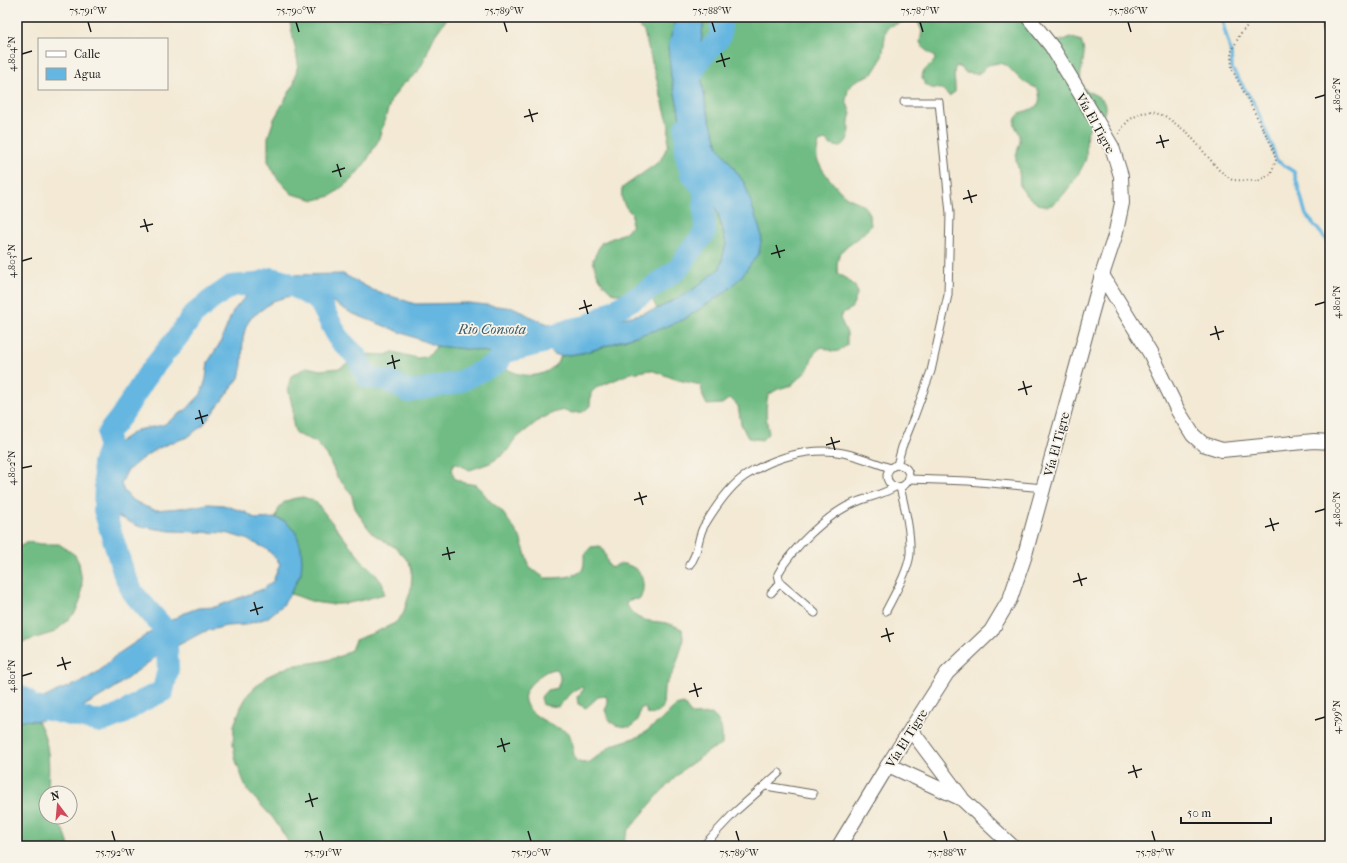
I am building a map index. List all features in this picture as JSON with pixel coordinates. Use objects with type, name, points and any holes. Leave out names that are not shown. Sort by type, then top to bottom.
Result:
[{"type":"street","name":"Vía El Tigre","points":[[839,846],[888,765],[947,673],[991,631],[1010,598],[1024,558],[1102,275],[1115,236],[1122,203],[1121,176],[1112,147],[1052,47],[1028,17]]},
{"type":"street","points":[[1102,275],[1150,353],[1178,411],[1193,435],[1203,444],[1222,450],[1314,441],[1330,442]]},
{"type":"street","points":[[911,730],[962,799],[1012,846]]},
{"type":"street","points":[[888,765],[962,799]]},
{"type":"lane","points":[[1327,17],[1328,29],[1330,30]]},
{"type":"lane","points":[[897,487],[890,485],[887,480],[887,474],[893,466],[902,447],[914,417],[930,370],[948,295],[950,213],[939,102],[904,102]]},
{"type":"lane","points":[[689,565],[694,560],[703,527],[725,495],[744,477],[774,461],[822,451],[843,453],[893,466],[903,466],[907,470],[909,479]]},
{"type":"lane","points":[[909,479],[968,481],[1044,488]]},
{"type":"lane","points":[[815,613],[780,583],[778,574],[782,566],[802,543],[831,516],[854,503],[905,484],[909,479]]},
{"type":"lane","points":[[886,611],[905,571],[910,555],[909,536],[897,487]]},
{"type":"lane","points":[[771,593],[780,583]]},
{"type":"lane","points":[[703,846],[735,812],[779,773]]},
{"type":"lane","points":[[766,786],[813,794]]},
{"type":"path","points":[[1112,147],[1122,128],[1130,120],[1142,113],[1152,112],[1165,116],[1188,133],[1219,170],[1232,180],[1258,181],[1271,174],[1276,160],[1272,146],[1232,69],[1231,53],[1240,34],[1255,17]]},
{"type":"green space","points":[[289,17],[448,17],[435,35],[417,73],[402,85],[391,100],[378,141],[366,162],[352,179],[331,196],[315,200],[292,194],[277,178],[268,161],[268,137],[274,119],[294,84],[298,63]]},
{"type":"green space","points":[[631,17],[676,17],[671,76],[678,107],[685,152],[691,173],[716,208],[726,244],[720,268],[691,291],[657,309],[653,301],[644,293],[614,294],[600,279],[593,260],[601,243],[624,233],[631,227],[632,214],[623,202],[622,188],[660,161],[668,145],[669,126],[644,32]]},
{"type":"green space","points":[[704,17],[906,17],[903,22],[890,26],[886,30],[882,58],[872,74],[855,81],[848,90],[846,100],[851,114],[849,119],[848,136],[845,143],[840,147],[831,145],[825,140],[819,142],[817,150],[818,162],[829,179],[847,197],[865,206],[870,215],[871,225],[860,237],[842,251],[837,264],[838,274],[853,284],[857,290],[857,296],[851,309],[843,313],[840,318],[847,333],[847,345],[835,352],[822,347],[817,350],[813,356],[809,368],[792,385],[778,389],[768,395],[766,414],[769,433],[762,440],[748,438],[741,424],[738,406],[730,398],[722,404],[707,405],[703,397],[701,385],[678,380],[651,370],[631,373],[596,388],[591,393],[590,406],[583,412],[572,413],[564,410],[553,413],[539,420],[514,440],[508,450],[490,463],[470,470],[454,463],[452,471],[455,479],[465,483],[477,485],[490,501],[501,510],[520,537],[530,568],[545,578],[563,577],[577,574],[583,569],[584,554],[591,547],[600,546],[604,551],[611,568],[619,564],[626,564],[635,568],[641,575],[643,585],[642,594],[640,599],[629,600],[626,603],[630,611],[641,619],[666,623],[682,629],[682,646],[674,671],[664,688],[663,707],[654,714],[647,714],[645,707],[640,709],[638,720],[631,727],[617,725],[611,722],[605,710],[608,704],[606,696],[598,697],[586,708],[578,704],[577,697],[584,689],[581,687],[571,693],[558,707],[543,705],[541,697],[547,690],[557,688],[560,678],[557,669],[546,672],[533,682],[526,691],[525,700],[528,707],[534,714],[543,720],[569,733],[576,761],[584,763],[590,762],[612,745],[640,736],[660,721],[675,706],[684,704],[692,715],[712,714],[716,718],[721,728],[722,745],[712,749],[685,768],[660,793],[628,831],[622,846],[492,846],[488,842],[435,840],[422,846],[290,846],[273,818],[247,790],[236,761],[233,745],[234,725],[241,707],[248,694],[266,677],[290,666],[324,661],[341,656],[351,650],[355,640],[395,623],[403,614],[411,589],[412,570],[409,562],[396,548],[373,534],[366,525],[355,508],[351,493],[337,477],[327,455],[316,442],[296,434],[293,424],[293,410],[288,388],[291,376],[307,367],[320,370],[340,368],[362,354],[386,355],[393,352],[417,358],[425,357],[434,350],[436,346],[472,349],[490,353],[503,366],[515,373],[522,375],[535,375],[548,370],[555,365],[561,356],[582,353],[600,348],[683,320],[727,291],[745,184],[718,146],[706,107],[699,61]]},
{"type":"green space","points":[[916,17],[1021,17],[1041,43],[1060,41],[1070,37],[1081,41],[1084,53],[1081,83],[1083,87],[1103,100],[1105,110],[1102,116],[1088,131],[1086,141],[1086,158],[1081,169],[1062,197],[1057,201],[1051,205],[1044,206],[1030,199],[1021,188],[1019,171],[1016,162],[1020,137],[1015,121],[1022,113],[1036,107],[1040,98],[1038,89],[1022,81],[1006,65],[999,63],[988,65],[977,74],[966,73],[961,68],[956,66],[954,72],[955,92],[949,96],[942,89],[931,88],[925,84],[922,78],[923,72],[935,60],[934,56],[923,48],[920,42],[922,31]]},
{"type":"green space","points":[[303,497],[315,501],[364,563],[374,572],[383,584],[384,594],[352,602],[328,604],[290,594],[301,573],[286,522],[276,518],[277,512],[282,504],[289,500]]},
{"type":"green space","points":[[28,542],[59,544],[75,555],[79,563],[82,582],[81,598],[75,613],[55,632],[17,644],[17,548]]},
{"type":"green space","points":[[17,720],[38,721],[45,738],[49,765],[48,785],[38,785],[38,825],[60,825],[65,833],[69,846],[17,846]]},
{"type":"water","name":"Rio Consota","points":[[676,17],[704,17],[699,61],[706,107],[718,146],[745,184],[762,236],[759,253],[741,277],[727,291],[683,320],[600,348],[582,353],[561,356],[554,354],[530,335],[523,334],[516,337],[509,348],[502,353],[497,354],[476,350],[436,346],[351,313],[326,298],[306,295],[286,297],[273,301],[251,318],[246,326],[243,338],[242,365],[239,378],[204,424],[188,437],[153,451],[140,460],[127,471],[121,484],[124,491],[131,499],[155,510],[208,504],[223,505],[245,512],[256,519],[276,518],[286,522],[296,533],[301,547],[302,561],[301,573],[290,594],[283,605],[267,618],[244,625],[226,626],[203,632],[156,657],[113,689],[81,708],[38,721],[17,720],[17,694],[26,699],[40,700],[57,691],[79,683],[98,672],[115,656],[146,635],[182,614],[198,608],[215,607],[263,589],[273,581],[280,564],[265,548],[246,539],[226,533],[170,531],[138,526],[104,510],[99,488],[103,464],[108,449],[137,430],[163,425],[187,409],[201,394],[206,379],[208,362],[220,343],[233,311],[256,284],[286,275],[343,274],[373,290],[415,304],[468,303],[515,308],[533,318],[551,325],[571,329],[657,309],[691,291],[720,268],[726,244],[722,226],[716,208],[691,173],[685,152],[678,107],[671,76],[668,47]]},
{"type":"waterway","points":[[687,87],[699,61],[720,37],[722,17]]},
{"type":"waterway","points":[[1221,17],[1231,53],[1232,69],[1255,105],[1272,146],[1276,160],[1294,172],[1306,215],[1330,244]]},
{"type":"waterway","points":[[17,694],[26,699],[27,705],[101,722],[122,714],[142,701],[163,691],[168,669],[167,647],[162,626],[133,593],[124,574],[104,510],[105,486],[103,464],[108,449],[108,433],[122,415],[148,374],[193,315],[231,286],[256,284],[272,278],[286,282],[319,301],[339,339],[357,357],[367,377],[389,381],[409,392],[457,383],[499,362],[502,353],[542,343],[548,338],[571,329],[587,326],[644,293],[678,269],[705,233],[704,189],[691,173],[685,152],[685,127]]}]
